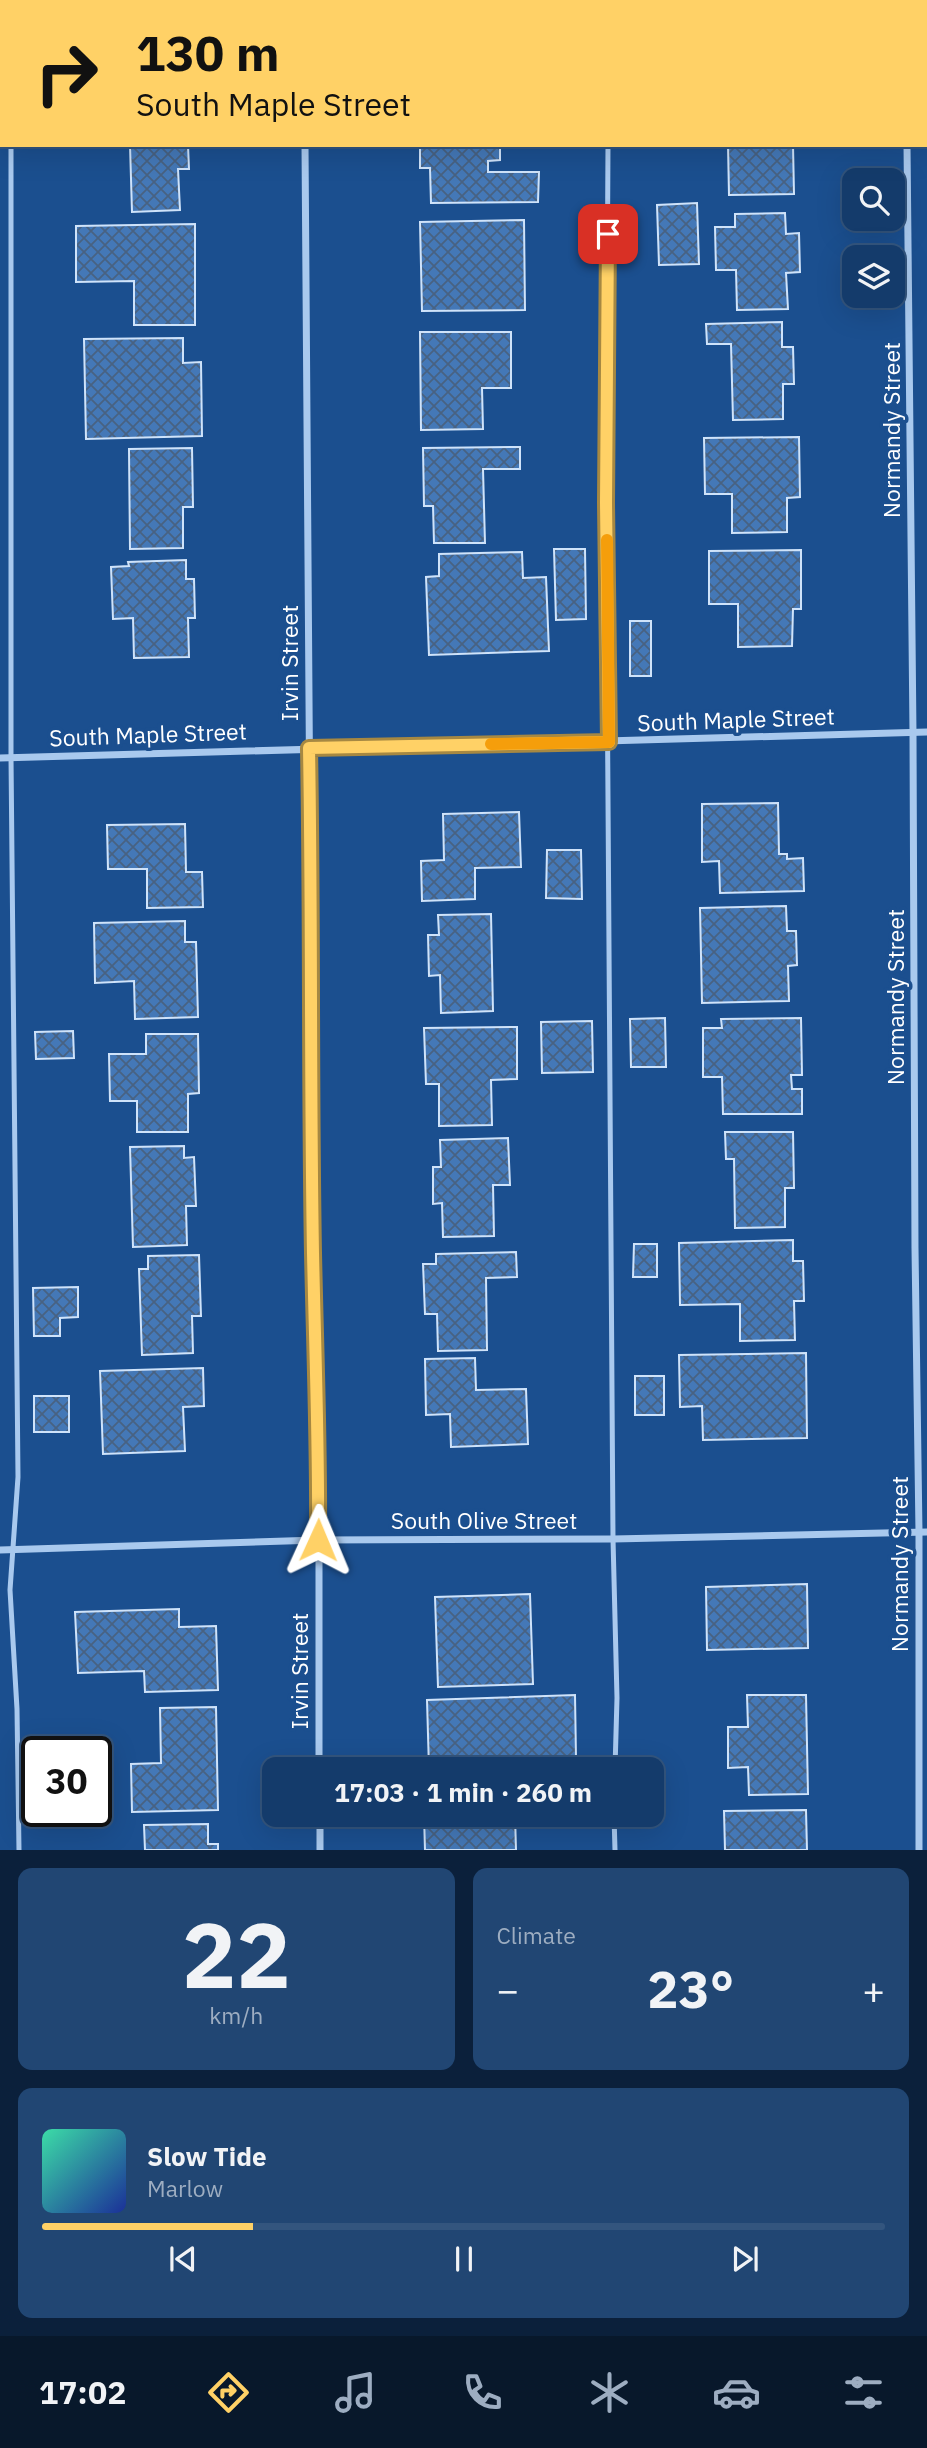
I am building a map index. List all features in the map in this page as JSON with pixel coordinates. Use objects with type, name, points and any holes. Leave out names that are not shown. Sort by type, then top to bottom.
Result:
[{"type":"street","name":"Irvin Street","points":[[305,147],[313,1251],[319,1462],[319,1757]]},
{"type":"street","name":"Normandy Street","points":[[907,147],[915,1234],[923,1532],[919,1850]]},
{"type":"street","name":"South Maple Street","points":[[0,758],[927,732]]},
{"type":"street","name":"South Olive Street","points":[[0,1550],[318,1540],[613,1539],[923,1532]]},
{"type":"street","points":[[320,1827],[320,1850]]},
{"type":"lane","points":[[10,147],[11,757],[18,1463],[10,1590],[17,1709],[19,1850]]},
{"type":"lane","points":[[608,147],[606,503],[613,1539],[617,1698],[615,1757]]},
{"type":"lane","points":[[614,1827],[614,1850]]},
{"type":"building","points":[[130,147],[188,147],[189,169],[178,169],[180,210],[132,212]]},
{"type":"building","points":[[420,147],[500,147],[500,160],[488,161],[488,172],[539,172],[538,202],[431,203],[430,168],[420,168]]},
{"type":"building","points":[[728,147],[793,147],[794,194],[729,195]]},
{"type":"building","points":[[697,203],[699,264],[659,265],[657,205]]},
{"type":"building","points":[[785,213],[786,234],[799,233],[800,272],[786,273],[788,309],[737,310],[736,270],[716,270],[715,227],[735,227],[735,214]]},
{"type":"building","points":[[524,220],[525,310],[422,311],[420,222]]},
{"type":"building","points":[[195,224],[195,325],[134,325],[134,281],[76,282],[76,226]]},
{"type":"building","points":[[782,322],[782,347],[793,347],[794,384],[783,384],[783,419],[733,420],[731,344],[707,344],[706,324]]},
{"type":"building","points":[[420,332],[511,332],[511,388],[482,388],[483,429],[421,430]]},
{"type":"building","points":[[183,338],[183,363],[201,362],[202,436],[86,439],[84,339]]},
{"type":"building","points":[[799,437],[800,497],[787,498],[787,532],[732,533],[732,494],[705,494],[704,438]]},
{"type":"building","points":[[520,447],[520,469],[483,469],[485,543],[434,543],[433,506],[424,506],[423,448]]},
{"type":"building","points":[[192,448],[193,507],[183,507],[183,548],[130,549],[129,449]]},
{"type":"building","points":[[554,549],[585,549],[586,619],[556,620]]},
{"type":"building","points":[[801,550],[801,609],[793,609],[792,646],[738,647],[738,604],[709,604],[709,551]]},
{"type":"building","points":[[522,552],[523,578],[546,577],[549,651],[429,655],[426,577],[439,576],[439,554]]},
{"type":"building","points":[[186,560],[186,579],[194,579],[195,618],[188,618],[189,657],[134,658],[133,618],[113,619],[111,567],[129,566],[128,562]]},
{"type":"building","points":[[630,621],[651,621],[651,676],[630,676]]},
{"type":"building","points":[[778,803],[779,854],[787,854],[787,859],[803,858],[804,891],[720,893],[719,861],[702,862],[702,804]]},
{"type":"building","points":[[519,812],[521,867],[475,868],[475,899],[422,901],[421,861],[444,860],[443,814]]},
{"type":"building","points":[[185,824],[186,872],[202,872],[203,907],[147,908],[147,869],[108,869],[107,825]]},
{"type":"building","points":[[547,850],[581,850],[582,899],[546,898]]},
{"type":"building","points":[[786,906],[787,931],[796,931],[797,965],[788,966],[789,1001],[702,1003],[700,908]]},
{"type":"building","points":[[491,914],[493,1011],[441,1013],[440,975],[429,976],[428,935],[439,935],[438,915]]},
{"type":"building","points":[[185,921],[185,942],[196,942],[198,1017],[135,1019],[134,981],[95,983],[94,923]]},
{"type":"building","points":[[665,1018],[666,1067],[631,1067],[630,1019]]},
{"type":"building","points":[[801,1018],[802,1075],[791,1075],[792,1089],[802,1089],[802,1114],[723,1114],[722,1077],[703,1077],[703,1028],[722,1028],[721,1019]]},
{"type":"building","points":[[592,1021],[593,1072],[542,1073],[541,1022]]},
{"type":"building","points":[[517,1027],[517,1079],[491,1080],[492,1125],[439,1126],[439,1084],[426,1084],[424,1028]]},
{"type":"building","points":[[73,1031],[74,1058],[36,1059],[35,1032]]},
{"type":"building","points":[[146,1034],[198,1034],[199,1093],[188,1094],[188,1132],[137,1132],[137,1101],[110,1101],[109,1054],[146,1054]]},
{"type":"building","points":[[725,1132],[793,1132],[794,1188],[785,1188],[785,1227],[735,1228],[734,1159],[726,1159]]},
{"type":"building","points":[[508,1138],[510,1185],[493,1185],[494,1236],[443,1237],[442,1203],[433,1204],[433,1167],[441,1167],[440,1140]]},
{"type":"building","points":[[184,1146],[184,1158],[194,1157],[196,1206],[186,1206],[187,1245],[133,1247],[130,1147]]},
{"type":"building","points":[[793,1240],[793,1261],[803,1261],[804,1301],[794,1301],[795,1340],[740,1341],[740,1304],[680,1305],[679,1243]]},
{"type":"building","points":[[634,1244],[657,1244],[657,1277],[633,1277]]},
{"type":"building","points":[[516,1252],[517,1277],[486,1278],[487,1350],[438,1351],[437,1314],[425,1314],[423,1264],[436,1264],[436,1254]]},
{"type":"building","points":[[199,1255],[201,1316],[192,1316],[193,1353],[142,1355],[139,1269],[148,1269],[148,1256]]},
{"type":"building","points":[[78,1287],[78,1317],[60,1318],[60,1336],[34,1336],[33,1288]]},
{"type":"building","points":[[806,1353],[807,1438],[703,1440],[702,1406],[680,1407],[679,1355]]},
{"type":"building","points":[[475,1358],[476,1390],[526,1389],[528,1444],[451,1447],[450,1414],[426,1415],[425,1359]]},
{"type":"building","points":[[203,1368],[204,1406],[183,1407],[185,1451],[103,1454],[100,1371]]},
{"type":"building","points":[[635,1376],[664,1376],[664,1415],[635,1415]]},
{"type":"building","points":[[34,1396],[69,1396],[69,1432],[34,1432]]},
{"type":"building","points":[[807,1584],[808,1648],[707,1650],[706,1587]]},
{"type":"building","points":[[530,1594],[533,1684],[438,1687],[435,1597]]},
{"type":"building","points":[[179,1609],[179,1627],[216,1626],[218,1690],[145,1692],[144,1671],[78,1673],[75,1612]]},
{"type":"building","points":[[575,1695],[576,1757],[429,1757],[427,1700]]},
{"type":"building","points":[[747,1695],[806,1695],[808,1794],[749,1795],[748,1767],[728,1768],[728,1727],[748,1727]]},
{"type":"building","points":[[216,1707],[218,1810],[132,1812],[131,1764],[161,1763],[160,1708]]},
{"type":"building","points":[[806,1810],[807,1850],[725,1850],[724,1811]]},
{"type":"building","points":[[208,1824],[208,1844],[218,1844],[218,1850],[145,1850],[144,1825]]},
{"type":"building","points":[[424,1827],[515,1827],[516,1850],[425,1850]]},
{"type":"slow traffic","points":[[491,744],[609,742],[607,540]]},
{"type":"route","points":[[318,1540],[309,748],[609,742],[606,503],[608,234]]}]
